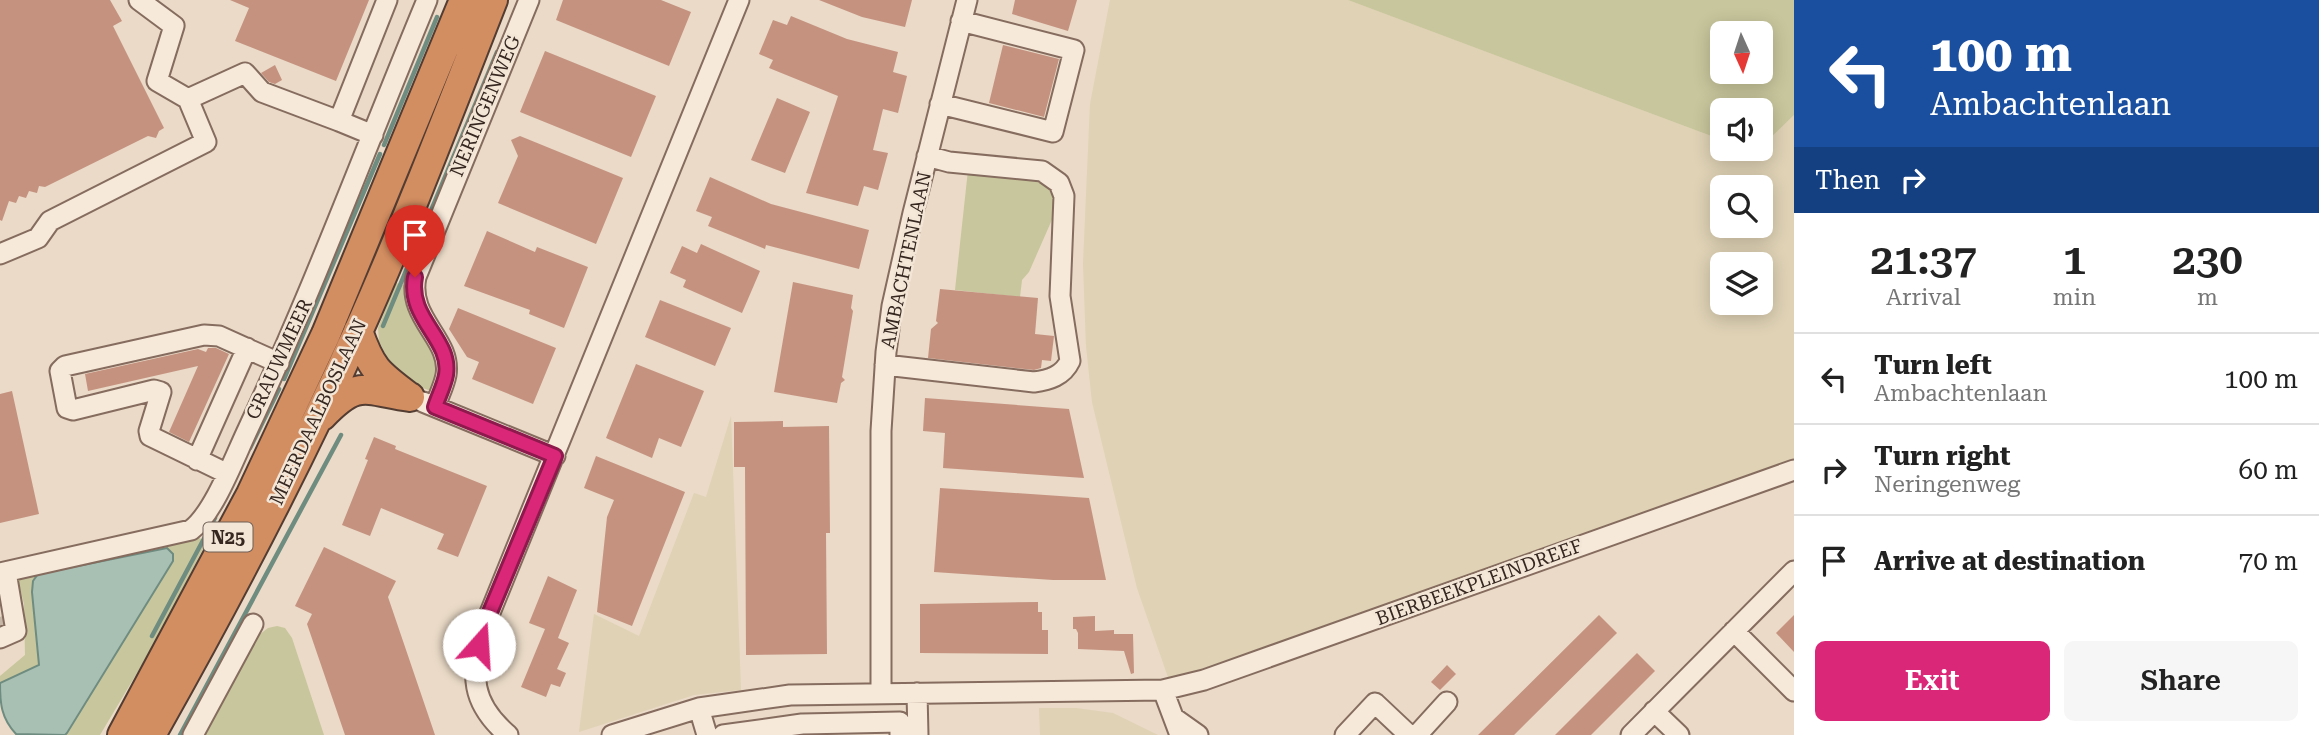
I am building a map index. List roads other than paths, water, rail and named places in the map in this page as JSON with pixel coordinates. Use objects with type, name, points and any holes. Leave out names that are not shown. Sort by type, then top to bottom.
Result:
[{"type":"highway","name":"MEERDAALBOSLAAN","points":[[122,735],[251,494],[326,334],[464,0]]},
{"type":"highway","name":"MEERDAALBOSLAAN","points":[[151,735],[259,537],[316,423],[348,384],[358,331],[493,0]]},
{"type":"highway","points":[[358,331],[368,359],[380,375],[422,402]]},
{"type":"highway","points":[[326,334],[329,359],[348,384],[422,402]]},
{"type":"street","points":[[0,254],[38,238],[50,221],[206,142],[188,100],[157,81],[174,26],[139,0]]},
{"type":"street","points":[[339,121],[387,0]]},
{"type":"street","name":"GRAUWMEER","points":[[3,572],[191,530],[204,516],[309,295],[427,0]]},
{"type":"street","name":"NERINGENWEG","points":[[422,402],[446,374],[444,355],[418,312],[413,288],[415,277],[529,0]]},
{"type":"street","points":[[496,731],[477,690],[474,672],[483,629],[739,0]]},
{"type":"street","name":"AMBACHTENLAAN","points":[[881,692],[881,431],[892,306],[967,0]]},
{"type":"street","points":[[940,104],[1053,132],[1059,109],[1073,50],[961,21]]},
{"type":"street","points":[[188,100],[245,73],[262,92],[373,135]]},
{"type":"street","points":[[885,365],[1034,382],[1047,381],[1060,374],[1070,361],[1060,296],[1064,196],[1059,183],[1042,171],[949,162],[927,156]]},
{"type":"street","points":[[226,473],[150,436],[161,392],[154,390],[72,411],[67,408],[60,371],[65,366],[204,335],[219,336],[279,363]]},
{"type":"street","points":[[197,460],[247,348]]},
{"type":"street","points":[[422,402],[555,456]]},
{"type":"street","name":"BIERBEEKPLEINDREEF","points":[[1163,690],[1204,680],[1794,470]]},
{"type":"street","points":[[1631,735],[1794,571]]},
{"type":"street","points":[[0,638],[16,631],[3,572]]},
{"type":"street","points":[[193,735],[253,624]]},
{"type":"street","points":[[1734,631],[1794,691]]},
{"type":"street","points":[[612,735],[699,708],[783,696],[881,692],[1163,690],[1177,727],[1198,735]]},
{"type":"street","points":[[917,693],[918,735]]},
{"type":"street","points":[[843,694],[844,729]]},
{"type":"street","points":[[1417,735],[1447,702]]},
{"type":"street","points":[[1345,735],[1375,703],[1409,735]]},
{"type":"street","points":[[699,708],[707,735]]},
{"type":"street","points":[[1654,711],[1679,735]]},
{"type":"street","points":[[723,735],[768,727],[844,729],[900,722],[900,735]]},
{"type":"waterway","points":[[384,145],[437,17]]},
{"type":"waterway","points":[[383,326],[497,52]]},
{"type":"waterway","points":[[284,379],[380,154]]},
{"type":"waterway","points":[[250,448],[279,389]]},
{"type":"waterway","points":[[180,735],[341,435]]},
{"type":"waterway","points":[[152,636],[215,518]]},
{"type":"tunnel","points":[[0,617],[8,635]]}]
